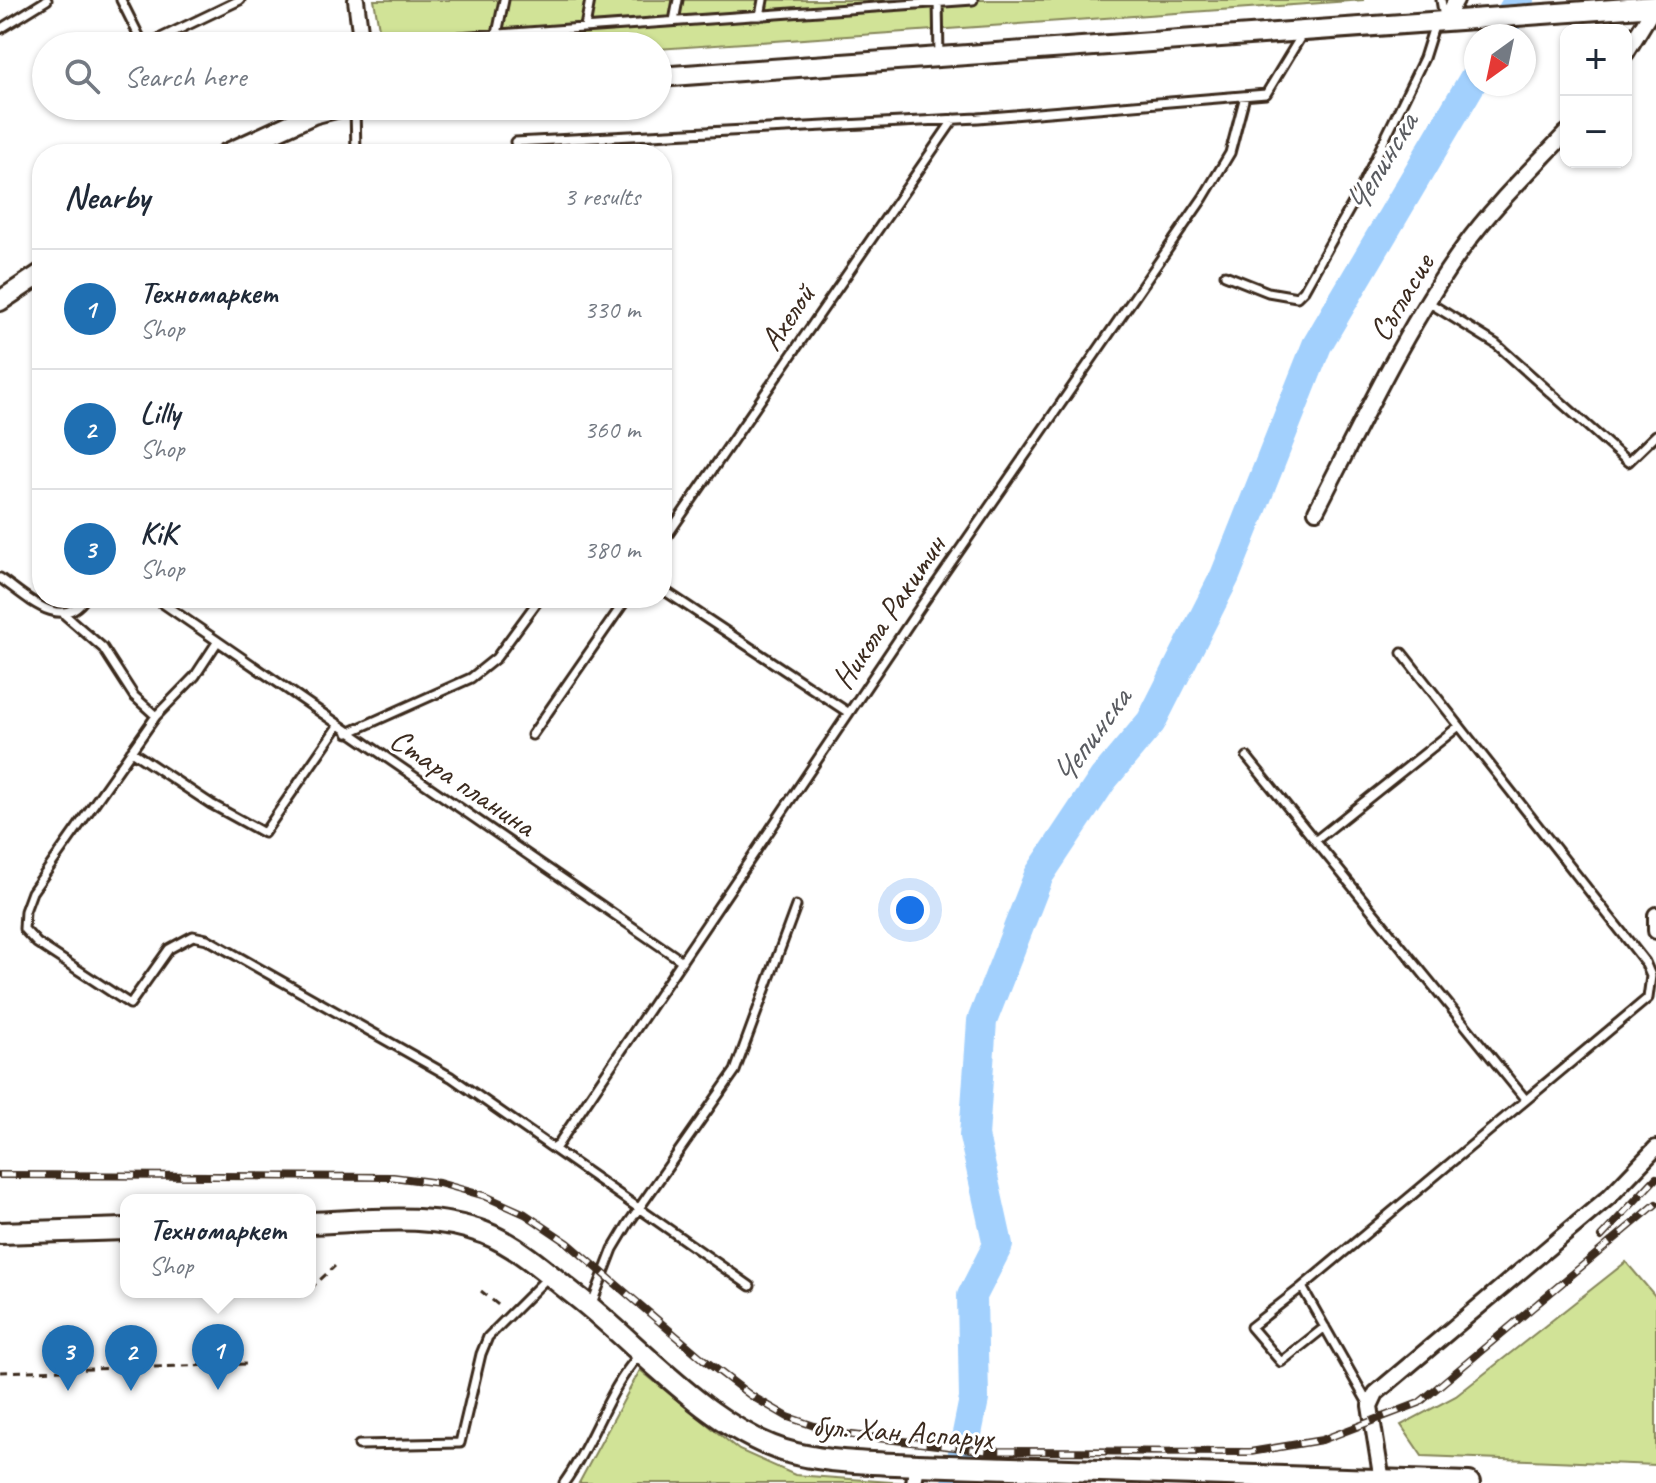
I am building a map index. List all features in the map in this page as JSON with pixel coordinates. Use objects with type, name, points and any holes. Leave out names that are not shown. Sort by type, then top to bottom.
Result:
[{"type":"main road","name":"бул. Хан Аспарух","points":[[316,1223],[412,1220],[456,1225],[487,1234],[549,1275],[717,1414],[781,1448],[834,1461],[916,1474],[940,1466],[995,1469],[1031,1476],[1467,1483]]},
{"type":"main road","points":[[0,1233],[120,1229]]},
{"type":"street","points":[[356,0],[360,32]]},
{"type":"street","points":[[1448,20],[1456,0]]},
{"type":"street","points":[[672,76],[1655,7]]},
{"type":"street","points":[[1632,43],[1655,7]]},
{"type":"street","points":[[248,144],[300,120]]},
{"type":"street","name":"Съгласие","points":[[1316,511],[1428,302],[1463,247],[1490,213],[1560,139]]},
{"type":"street","points":[[0,301],[32,280]]},
{"type":"street","points":[[1656,915],[1656,931]]},
{"type":"street","points":[[1382,1481],[1370,1406],[1376,1393],[1610,1196],[1656,1148]]},
{"type":"lane","points":[[0,29],[47,0]]},
{"type":"lane","points":[[121,0],[137,32]]},
{"type":"lane","points":[[173,32],[240,0]]},
{"type":"lane","points":[[497,32],[504,0]]},
{"type":"lane","points":[[585,27],[590,0]]},
{"type":"lane","points":[[674,21],[678,0]]},
{"type":"lane","points":[[760,16],[763,0]]},
{"type":"lane","points":[[848,9],[849,0]]},
{"type":"lane","points":[[522,32],[973,0]]},
{"type":"lane","points":[[1225,275],[1268,292],[1297,297],[1312,279],[1358,194],[1424,58],[1448,20],[1441,0]]},
{"type":"lane","points":[[938,1],[939,57]]},
{"type":"lane","points":[[515,142],[954,119],[1266,94],[1305,31]]},
{"type":"lane","name":"Никола Ракитин","points":[[555,1149],[849,713],[1203,198],[1230,153],[1245,96]]},
{"type":"lane","name":"Ахелой","points":[[672,528],[954,119]]},
{"type":"lane","points":[[355,120],[356,144]]},
{"type":"lane","points":[[1428,302],[1496,344],[1628,462],[1656,435]]},
{"type":"lane","points":[[0,578],[32,599]]},
{"type":"lane","points":[[672,596],[849,713]]},
{"type":"lane","points":[[46,608],[65,615],[103,648],[134,696],[156,716]]},
{"type":"lane","points":[[65,615],[78,608]]},
{"type":"lane","name":"Стара планина","points":[[168,608],[216,644],[682,961]]},
{"type":"lane","points":[[348,733],[471,678],[496,658],[533,608]]},
{"type":"lane","points":[[532,735],[620,608]]},
{"type":"lane","points":[[216,644],[195,676],[156,716],[32,892],[25,911],[24,929],[37,943],[130,1004],[169,949],[193,936],[207,939],[451,1077],[750,1286]]},
{"type":"lane","points":[[1325,1327],[1281,1362],[1251,1327],[1648,998],[1651,976],[1645,962],[1402,653]]},
{"type":"lane","points":[[131,751],[211,804],[264,833],[338,726]]},
{"type":"lane","points":[[1315,841],[1459,726]]},
{"type":"lane","points":[[1247,757],[1526,1100]]},
{"type":"lane","points":[[591,1308],[613,1249],[735,1071],[796,906]]},
{"type":"lane","points":[[359,1445],[460,1443],[481,1354],[488,1337],[549,1275]]},
{"type":"lane","points":[[1302,1287],[1370,1406]]},
{"type":"lane","points":[[564,1483],[595,1435],[616,1384],[642,1352]]},
{"type":"path","points":[[316,1284],[335,1266]]},
{"type":"path","points":[[0,1372],[246,1364]]},
{"type":"green space","points":[[374,0],[1364,0],[672,48],[672,32],[380,32]]},
{"type":"green space","points":[[1626,1262],[1656,1297],[1656,1465],[1422,1456],[1401,1425],[1456,1396]]},
{"type":"green space","points":[[640,1370],[739,1450],[795,1475],[905,1483],[579,1483]]},
{"type":"waterway","name":"Чепинска","points":[[1505,24],[1519,0]]},
{"type":"waterway","name":"Чепинска","points":[[957,1483],[974,1399],[972,1296],[998,1245],[974,1136],[982,1021],[1039,875],[1103,779],[1151,722],[1225,576],[1317,345],[1464,95]]},
{"type":"railway","points":[[0,1175],[393,1177],[439,1183],[485,1196],[525,1214],[568,1243],[703,1359],[750,1395],[788,1417],[835,1433],[988,1451],[1250,1452],[1322,1440],[1419,1403],[1656,1204]]},
{"type":"railway","points":[[1601,1237],[1656,1178]]},
{"type":"place","name":"Техномаркет","points":[[218,1390]]},
{"type":"place","name":"KiK","points":[[68,1391]]},
{"type":"place","name":"Lilly","points":[[131,1391]]}]
